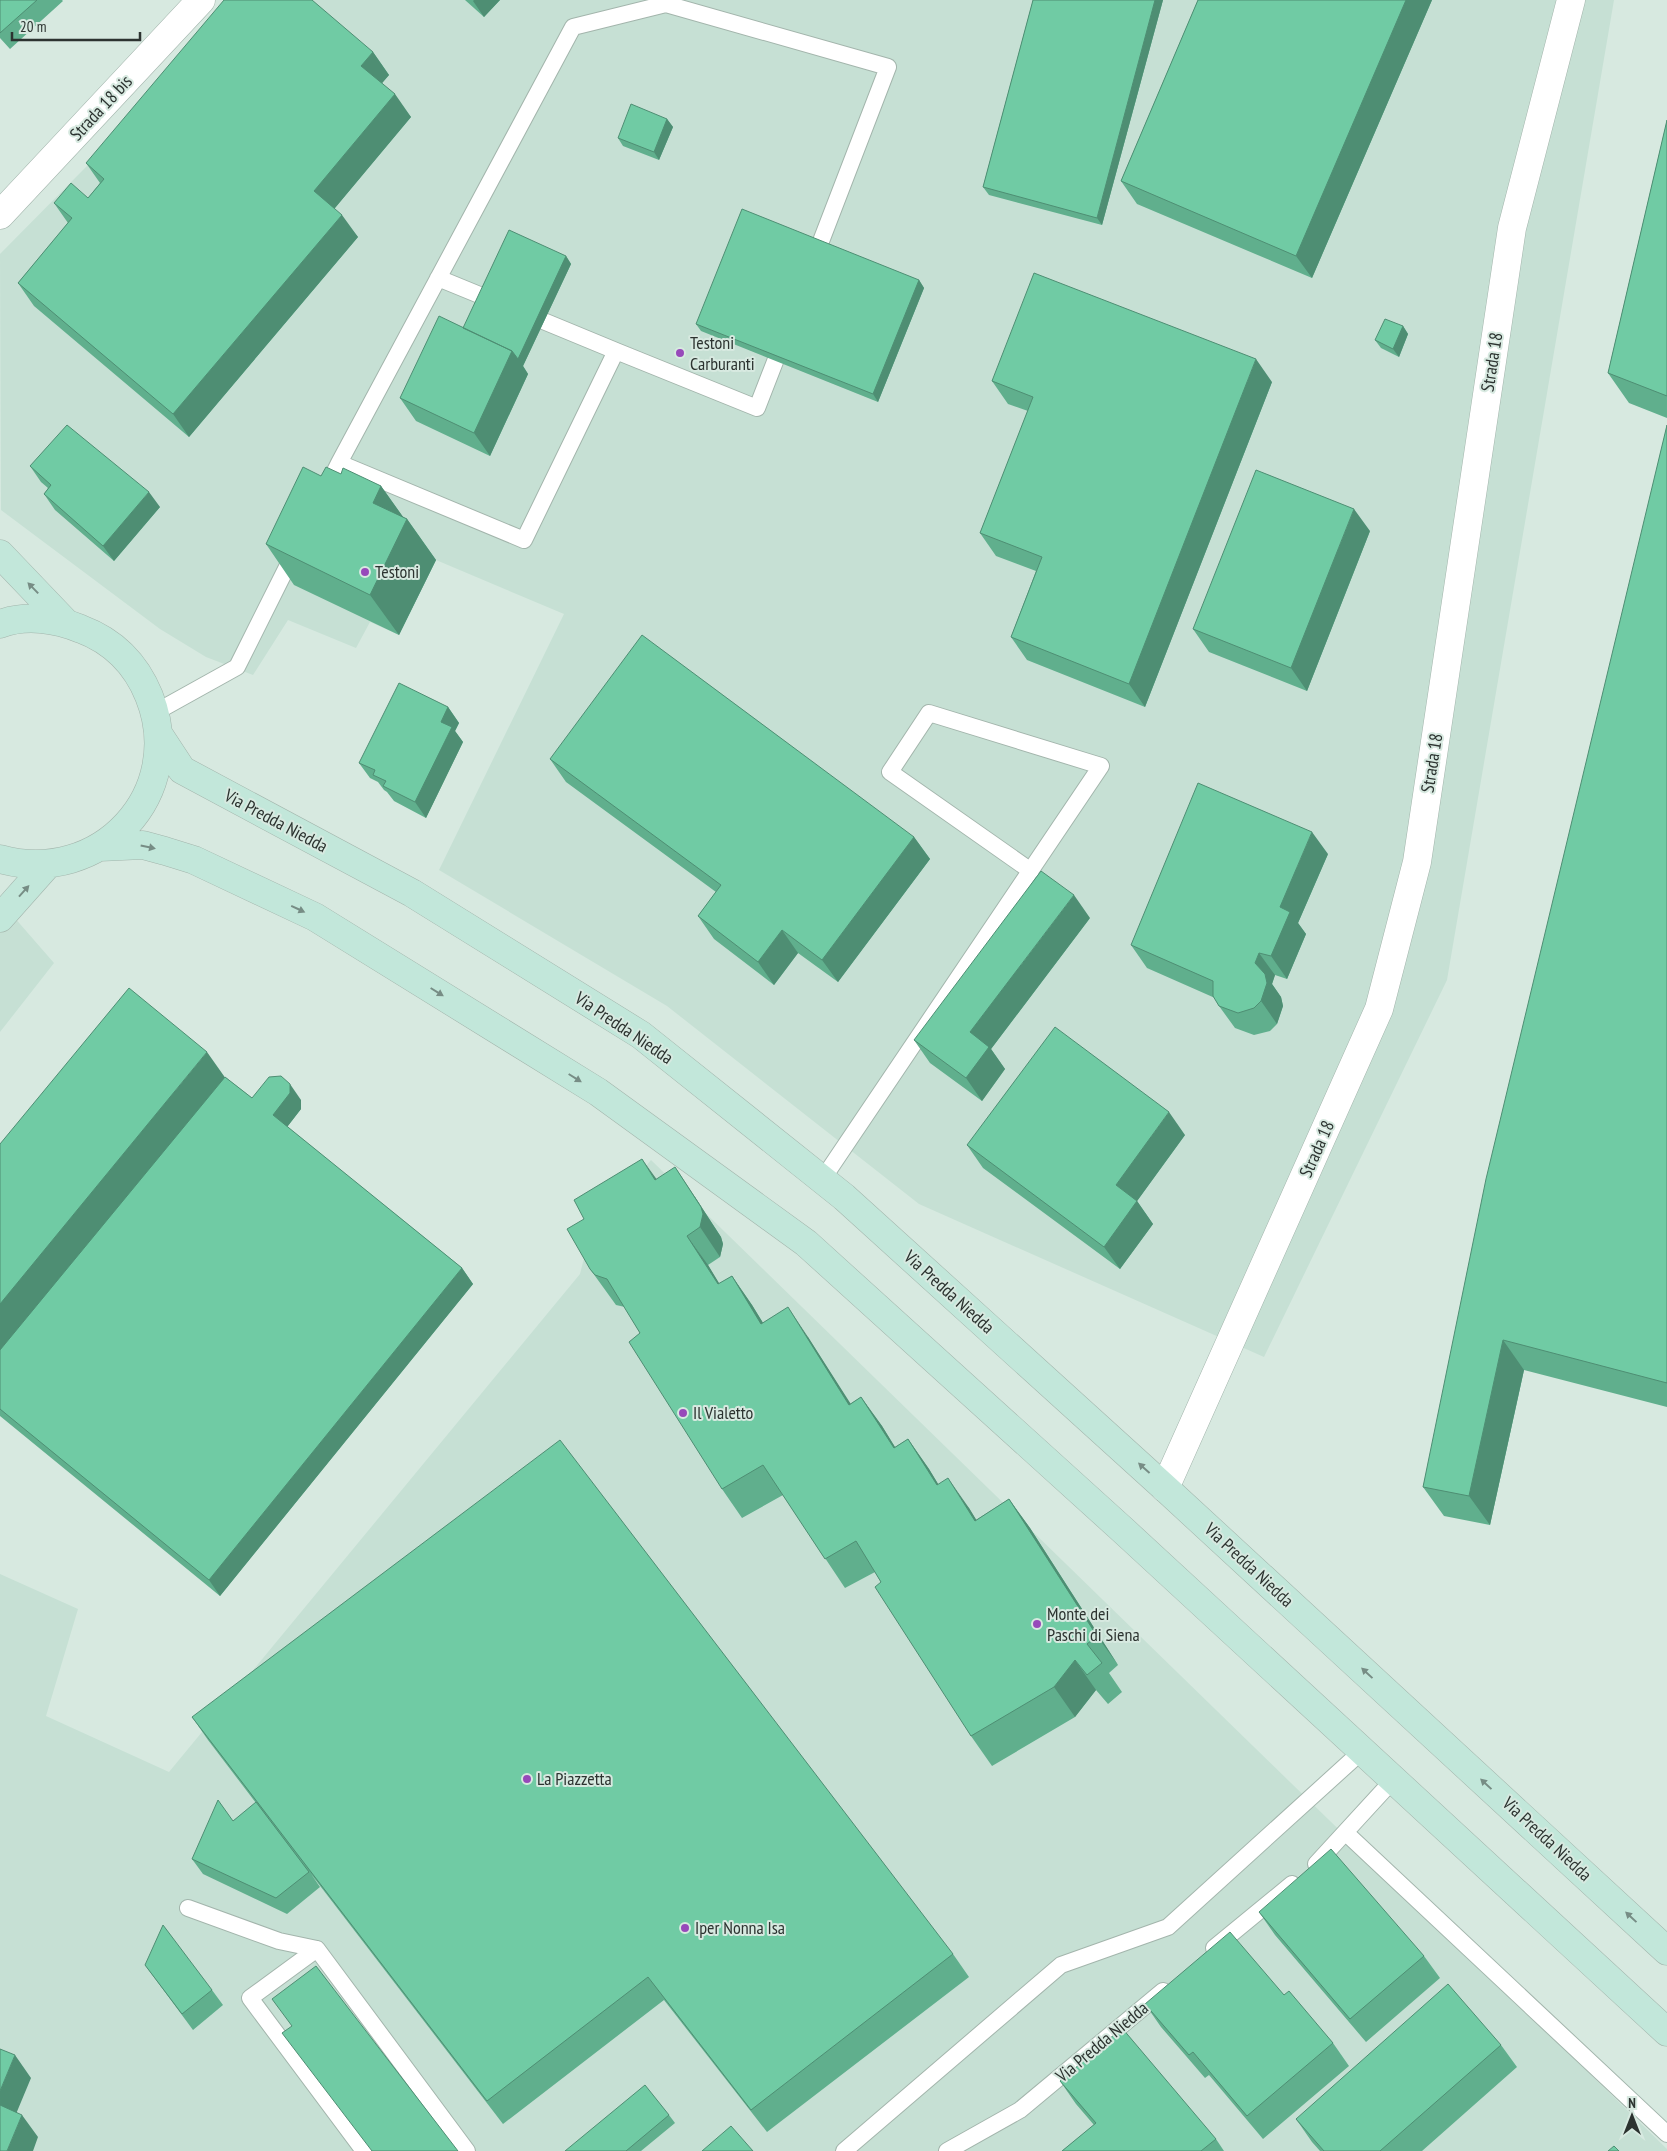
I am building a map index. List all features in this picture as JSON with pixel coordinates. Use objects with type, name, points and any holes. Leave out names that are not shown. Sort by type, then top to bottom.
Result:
[{"type":"main road","points":[[0,554],[65,622]]},
{"type":"main road","points":[[0,624],[35,618],[65,622],[96,635],[123,654],[143,681],[158,724],[158,762],[151,787],[138,811],[121,831],[100,847],[74,859],[48,864],[18,864],[0,859]]},
{"type":"main road","name":"Via Predda Niedda","points":[[158,724],[182,770],[412,893],[641,1035],[859,1210],[1165,1488],[1667,1950]]},
{"type":"main road","points":[[100,847],[143,845],[194,860],[315,917],[598,1092],[806,1242],[1090,1499],[1667,2032]]},
{"type":"main road","points":[[0,918],[48,864]]},
{"type":"street","name":"Strada 18 bis","points":[[0,216],[202,0]]},
{"type":"street","name":"Strada 18","points":[[1165,1488],[1379,1009],[1417,862],[1512,228],[1571,0]]},
{"type":"lane","points":[[317,507],[573,27],[666,4],[888,67],[806,279]]},
{"type":"lane","points":[[438,278],[757,408],[789,325]]},
{"type":"lane","points":[[340,463],[524,540],[616,351]]},
{"type":"lane","points":[[158,724],[237,667],[299,543]]},
{"type":"lane","points":[[822,1180],[1031,871],[1101,766],[929,713],[890,772],[1031,871]]},
{"type":"lane","points":[[844,2151],[1061,1965],[1168,1927],[1362,1752]]},
{"type":"lane","points":[[1203,1958],[1324,1858],[1394,1779]]},
{"type":"lane","points":[[1346,1834],[1666,2133]]},
{"type":"lane","points":[[188,1908],[279,1941],[317,1949],[467,2151]]},
{"type":"lane","points":[[317,1949],[250,1998],[364,2151]]},
{"type":"lane","name":"Via Predda Niedda","points":[[949,2149],[1020,2110],[1173,1983]]},
{"type":"shaded area","points":[[229,0],[1614,0],[1447,980],[1264,1357],[919,1204],[667,1006],[439,870],[564,614],[436,560],[399,635],[370,622],[356,648],[288,620],[253,675],[206,657],[160,629],[1,510],[0,254],[164,88]]},
{"type":"shaded area","points":[[0,901],[54,963],[0,1032]]},
{"type":"shaded area","points":[[651,1160],[1667,2151],[0,2151],[0,1574],[78,1609],[46,1716],[169,1772],[580,1274],[591,1231]]},
{"type":"building","points":[[0,0],[37,0],[0,33]]},
{"type":"building","points":[[224,0],[312,0],[373,52],[361,66],[395,94],[314,191],[342,215],[173,414],[18,283],[72,218],[54,203],[71,183],[88,198],[104,179],[86,163]]},
{"type":"building","points":[[1033,0],[1155,0],[1097,218],[983,187]]},
{"type":"building","points":[[1198,0],[1406,0],[1296,256],[1121,181]]},
{"type":"building","points":[[631,104],[667,119],[654,152],[618,138]]},
{"type":"building","points":[[1667,120],[1667,396],[1608,373]]},
{"type":"building","points":[[742,209],[919,280],[873,394],[696,324]]},
{"type":"building","points":[[509,230],[566,256],[518,359],[512,351],[463,328]]},
{"type":"building","points":[[1034,273],[1256,359],[1129,684],[1011,637],[1042,557],[980,533],[1033,397],[992,381]]},
{"type":"building","points":[[439,316],[512,351],[474,433],[400,398]]},
{"type":"building","points":[[1385,319],[1403,326],[1393,349],[1375,340]]},
{"type":"building","points":[[67,425],[149,492],[103,546],[44,494],[51,485],[30,466]]},
{"type":"building","points":[[1667,425],[1667,1383],[1503,1340],[1469,1496],[1423,1487],[1486,1179]]},
{"type":"building","points":[[303,467],[321,476],[326,467],[341,474],[343,468],[381,486],[373,503],[407,519],[370,595],[266,544]]},
{"type":"building","points":[[1256,470],[1354,509],[1291,668],[1193,629]]},
{"type":"building","points":[[642,635],[914,837],[822,960],[782,930],[758,962],[698,916],[721,885],[550,759]]},
{"type":"building","points":[[399,683],[448,707],[441,722],[452,727],[415,802],[383,786],[386,781],[373,775],[375,770],[359,763]]},
{"type":"building","points":[[1198,783],[1312,832],[1280,907],[1290,912],[1271,956],[1259,953],[1255,963],[1265,974],[1267,983],[1261,1001],[1254,1008],[1238,1013],[1219,1006],[1213,996],[1213,981],[1131,945]]},
{"type":"building","points":[[1041,871],[1074,895],[970,1032],[989,1047],[966,1078],[914,1040]]},
{"type":"building","points":[[129,988],[207,1052],[0,1304],[0,1144]]},
{"type":"building","points":[[1055,1027],[1169,1112],[1116,1185],[1137,1201],[1104,1247],[967,1145]]},
{"type":"building","points":[[281,1076],[290,1084],[290,1093],[273,1115],[462,1268],[209,1580],[0,1409],[0,1350],[225,1077],[252,1098],[269,1077]]},
{"type":"building","points":[[642,1159],[655,1180],[675,1167],[701,1207],[703,1214],[700,1227],[687,1236],[718,1284],[732,1276],[761,1324],[788,1307],[849,1405],[861,1397],[894,1448],[908,1439],[937,1485],[948,1478],[975,1521],[1009,1499],[1097,1636],[1087,1644],[1102,1663],[1087,1675],[1075,1660],[1054,1687],[971,1736],[875,1587],[881,1582],[856,1541],[825,1559],[763,1465],[722,1489],[629,1342],[640,1333],[607,1279],[595,1275],[590,1269],[567,1229],[584,1219],[574,1200]]},
{"type":"building","name":"La Piazzetta","points":[[560,1440],[953,1954],[751,2110],[648,1977],[487,2101],[192,1717]]},
{"type":"building","points":[[218,1800],[233,1821],[256,1802],[309,1872],[276,1898],[192,1859]]},
{"type":"building","points":[[1331,1849],[1424,1956],[1350,2019],[1259,1912]]},
{"type":"building","points":[[163,1925],[212,1990],[182,2014],[145,1965]]},
{"type":"building","points":[[1230,1932],[1284,1995],[1289,1991],[1333,2043],[1247,2116],[1193,2052],[1189,2055],[1145,2004]]},
{"type":"building","points":[[316,1966],[458,2151],[372,2151],[282,2033],[292,2026],[272,1999]]},
{"type":"building","points":[[1448,1984],[1501,2045],[1380,2151],[1324,2151],[1296,2119]]},
{"type":"building","points":[[1122,2028],[1216,2139],[1201,2151],[1062,2151],[1096,2123],[1060,2081]]},
{"type":"building","points":[[0,2049],[15,2055],[0,2091]]},
{"type":"building","points":[[645,2085],[669,2115],[626,2151],[565,2151]]},
{"type":"building","points":[[0,2105],[22,2115],[7,2151],[0,2151]]},
{"type":"building","points":[[731,2126],[753,2151],[702,2151]]},
{"type":"building","points":[[1614,2146],[1619,2151],[1608,2151]]},
{"type":"place","name":"Testoni Carburanti","points":[[680,353]]},
{"type":"place","name":"Testoni","points":[[365,572]]},
{"type":"place","name":"Il Vialetto","points":[[683,1413]]},
{"type":"place","name":"Monte dei Paschi di Siena","points":[[1037,1624]]},
{"type":"place","name":"La Piazzetta","points":[[527,1779]]},
{"type":"place","name":"Iper Nonna Isa","points":[[685,1928]]}]
